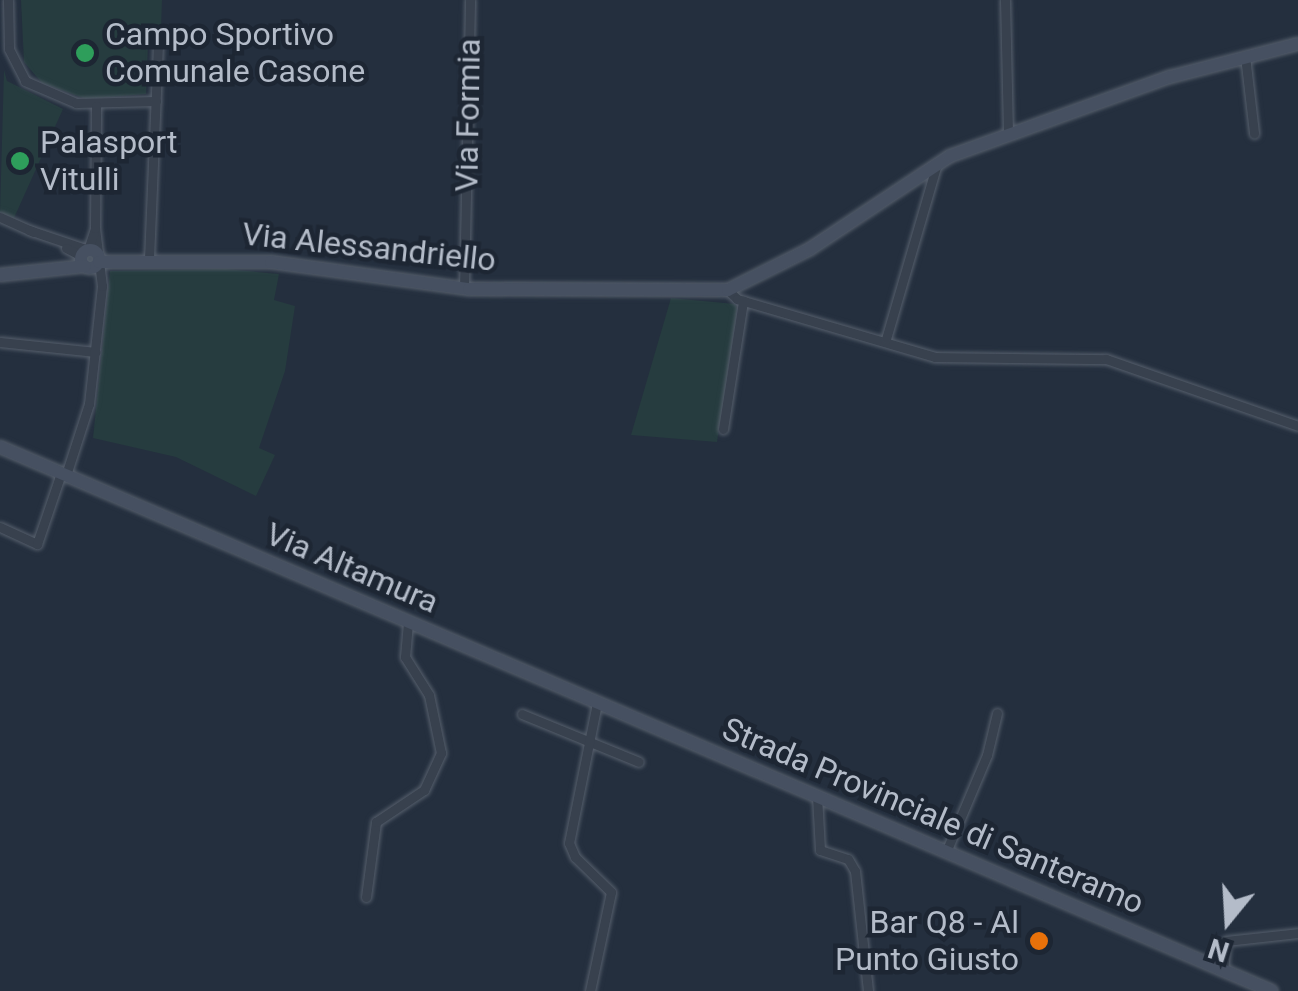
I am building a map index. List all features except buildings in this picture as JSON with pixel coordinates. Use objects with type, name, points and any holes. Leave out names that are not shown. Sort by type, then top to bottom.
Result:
[{"type":"main road","points":[[728,290],[810,249],[938,163],[1008,134],[1245,56],[1298,44]]},
{"type":"main road","name":"Via Alessandriello","points":[[0,275],[91,259],[149,259],[271,262],[464,289],[728,290]]},
{"type":"main road","name":"Via Altamura","points":[[0,447],[683,739]]},
{"type":"main road","name":"Strada Provinciale di Santeramo","points":[[683,739],[946,852],[974,858],[1224,970],[1251,987],[1272,991]]},
{"type":"street","points":[[8,0],[9,49],[16,72],[53,96],[96,106],[117,97],[156,100]]},
{"type":"street","name":"Via Formia","points":[[464,289],[470,0]]},
{"type":"street","points":[[1005,0],[1008,134]]},
{"type":"street","points":[[149,259],[158,45]]},
{"type":"street","points":[[1245,56],[1254,133]]},
{"type":"street","points":[[0,527],[37,544],[86,423],[102,286],[91,259],[96,106]]},
{"type":"street","points":[[886,339],[938,163]]},
{"type":"street","points":[[0,217],[91,259]]},
{"type":"street","points":[[728,290],[742,301],[944,358],[1098,357],[1298,426]]},
{"type":"street","points":[[722,429],[742,301]]},
{"type":"street","points":[[0,342],[95,352]]},
{"type":"street","points":[[366,897],[376,822],[424,790],[441,753],[430,695],[405,657],[408,622]]},
{"type":"street","points":[[590,991],[612,898],[605,880],[575,858],[569,843],[586,736],[597,703]]},
{"type":"street","points":[[522,714],[586,736],[639,762]]},
{"type":"street","points":[[946,852],[987,755],[997,714]]},
{"type":"street","points":[[817,796],[820,850],[848,859],[856,871],[868,991]]},
{"type":"street","points":[[1224,970],[1226,941],[1298,932]]},
{"type":"green space","name":"Campo Sportivo Comunale Casone","points":[[21,0],[162,0],[161,30],[148,44],[146,94],[86,99],[42,83],[24,62]]},
{"type":"green space","name":"Palasport Vitulli","points":[[4,70],[7,81],[63,109],[14,218],[0,212]]},
{"type":"green space","points":[[226,269],[279,274],[274,300],[295,306],[285,371],[259,448],[275,455],[256,496],[176,457],[93,438],[110,271]]},
{"type":"green space","points":[[671,298],[735,304],[737,309],[717,442],[631,435]]},
{"type":"place","name":"Campo Sportivo Comunale Casone","points":[[85,53]]},
{"type":"place","name":"Palasport Vitulli","points":[[20,161]]},
{"type":"place","name":"Bar Q8 - Al Punto Giusto","points":[[1039,941]]}]
